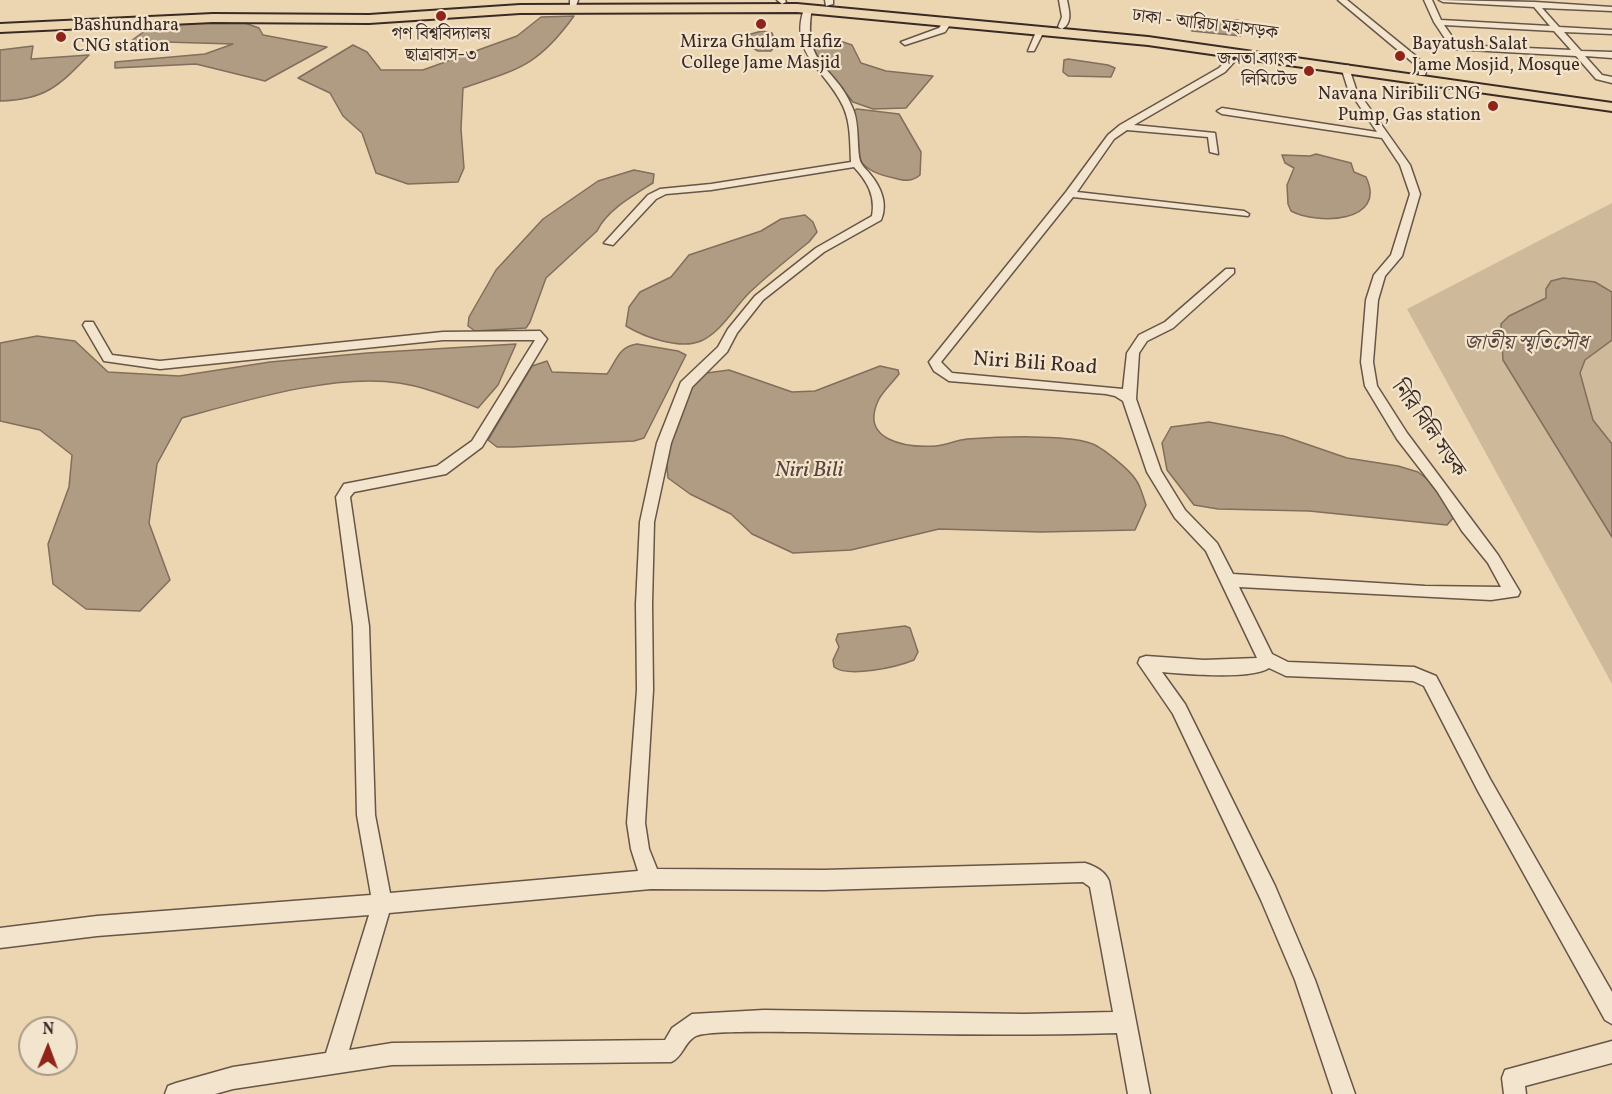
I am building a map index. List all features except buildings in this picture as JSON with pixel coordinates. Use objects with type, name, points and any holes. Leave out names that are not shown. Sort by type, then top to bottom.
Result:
[{"type":"highway","name":"ঢাকা - আরিচা মহাসড়ক","points":[[0,26],[313,9],[399,9],[573,2],[829,2],[1062,27],[1422,73],[1612,102]]},
{"type":"highway","points":[[0,26],[213,18],[360,19],[520,9],[808,8],[1041,29],[1239,52],[1612,107]]},
{"type":"highway","points":[[279,19],[326,12],[313,9]]},
{"type":"highway","points":[[360,19],[352,15],[360,12],[399,9]]},
{"type":"street","points":[[1062,27],[1066,17],[1063,0]]},
{"type":"street","points":[[1342,0],[1414,59],[1424,69],[1422,73]]},
{"type":"street","points":[[1428,0],[1438,22],[1455,47],[1612,55]]},
{"type":"street","points":[[1443,0],[1612,9]]},
{"type":"street","points":[[1535,4],[1599,77],[1612,80]]},
{"type":"street","points":[[651,879],[640,849],[636,823],[645,690],[644,604],[647,522],[664,443],[686,385],[705,364],[723,349],[732,332],[759,298],[820,250],[877,218],[878,197],[872,183],[856,164],[847,105],[806,50],[803,34],[808,8]]},
{"type":"street","points":[[905,42],[942,30],[949,20]]},
{"type":"street","points":[[1438,22],[1612,32]]},
{"type":"street","points":[[1030,49],[1041,29]]},
{"type":"street","points":[[1239,52],[1222,70],[1123,127],[1111,137],[1070,194],[1244,214]]},
{"type":"street","points":[[1345,68],[1352,89],[1385,136]]},
{"type":"street","points":[[1222,111],[1385,136]]},
{"type":"street","points":[[1123,127],[1209,134],[1212,135],[1215,152]]},
{"type":"street","name":"নিরি বিলি সড়ক","points":[[1229,580],[1447,593],[1512,592],[1493,559],[1467,527],[1442,488],[1402,436],[1371,386],[1367,362],[1372,300],[1380,275],[1396,256],[1415,194],[1405,165],[1385,136]]},
{"type":"street","points":[[609,243],[652,196],[664,191],[711,187],[856,164]]},
{"type":"street","name":"Niri Bili Road","points":[[1070,194],[935,362],[938,368],[949,377],[1106,390],[1119,392],[1129,399]]},
{"type":"street","points":[[1230,270],[1169,325],[1140,341],[1133,353],[1129,399],[1154,472],[1180,514],[1212,547],[1266,658],[1286,669],[1414,674],[1430,681],[1612,1013]]},
{"type":"street","points":[[89,325],[108,358],[160,365],[443,336],[536,334],[541,339],[477,444],[441,470],[349,488],[343,497],[361,626],[366,815],[382,904],[334,1063]]},
{"type":"street","points":[[1266,658],[1262,665],[1246,667],[1195,668],[1146,663],[1179,709],[1268,893],[1305,980],[1344,1094]]},
{"type":"street","points":[[0,938],[109,925],[382,904],[651,879],[824,880],[1085,872],[1099,881],[1139,1094]]},
{"type":"street","points":[[176,1094],[233,1078],[392,1054],[671,1051],[680,1036],[692,1025],[764,1021],[1024,1025],[1127,1022]]},
{"type":"street","points":[[1515,1094],[1513,1078],[1612,1052]]},
{"type":"green space","name":"জাতীয় স্মৃতিসৌধ","points":[[1612,203],[1612,684],[1407,309]]},
{"type":"water","points":[[574,16],[549,46],[526,64],[463,88],[461,129],[464,168],[458,182],[408,184],[376,173],[362,133],[343,116],[330,93],[298,78],[353,45],[367,52],[381,70],[423,70],[517,36],[541,17]]},
{"type":"water","points":[[1178,17],[1238,20],[1241,36],[1192,31]]},
{"type":"water","points":[[242,22],[259,28],[263,35],[327,47],[265,81],[196,64],[115,68],[115,62],[205,54],[233,44],[131,41],[154,24]]},
{"type":"water","points":[[762,31],[772,33],[776,44],[771,51],[758,51],[747,45],[747,35]]},
{"type":"water","points":[[831,38],[852,45],[861,63],[886,71],[933,76],[906,108],[873,109],[853,102],[809,47]]},
{"type":"water","points":[[33,46],[31,59],[89,55],[60,83],[50,89],[29,98],[0,101],[0,50]]},
{"type":"water","points":[[1064,60],[1115,68],[1111,77],[1068,76],[1063,72]]},
{"type":"water","points":[[857,109],[899,114],[921,152],[920,175],[911,180],[901,180],[880,174],[863,163],[856,148],[851,112]]},
{"type":"water","points":[[1316,154],[1351,163],[1354,172],[1366,177],[1370,192],[1367,204],[1359,212],[1332,219],[1317,218],[1291,211],[1288,204],[1287,185],[1294,168],[1285,163],[1282,155],[1310,156]]},
{"type":"water","points":[[634,170],[654,174],[653,183],[607,216],[597,231],[546,278],[526,328],[475,331],[468,326],[469,317],[496,270],[543,219],[598,181]]},
{"type":"water","points":[[805,215],[813,222],[817,232],[809,242],[749,293],[721,326],[708,337],[692,343],[673,343],[652,338],[626,326],[629,307],[640,292],[671,277],[689,255],[761,231],[781,219]]},
{"type":"water","points":[[1563,278],[1595,282],[1612,292],[1612,340],[1585,360],[1580,373],[1593,420],[1612,444],[1612,537],[1503,360],[1501,324],[1509,316],[1546,298],[1546,289],[1551,281]]},
{"type":"water","points":[[37,336],[75,341],[108,372],[179,376],[270,362],[367,353],[516,344],[498,385],[478,408],[419,387],[374,381],[319,385],[290,390],[182,418],[157,464],[149,523],[170,580],[140,611],[86,609],[53,584],[48,544],[69,487],[72,455],[40,430],[0,421],[0,343]]},
{"type":"water","points":[[637,344],[678,351],[686,355],[644,438],[634,441],[513,447],[497,447],[488,440],[532,366],[547,361],[552,372],[607,374],[622,351]]},
{"type":"water","name":"Niri Bili","points":[[880,366],[898,370],[899,374],[879,399],[874,413],[875,424],[880,433],[889,439],[924,446],[967,439],[1012,437],[1065,438],[1090,443],[1115,459],[1138,483],[1146,505],[1135,530],[1041,532],[939,529],[851,550],[793,553],[752,534],[731,514],[690,494],[668,478],[668,451],[673,423],[684,397],[699,374],[729,370],[792,392],[815,391]]},
{"type":"water","points":[[1209,422],[1283,436],[1347,458],[1398,466],[1418,472],[1435,485],[1454,517],[1447,525],[1309,511],[1218,509],[1194,505],[1167,470],[1162,443],[1171,427]]},
{"type":"water","points":[[905,626],[910,628],[918,652],[914,660],[896,666],[850,672],[834,667],[833,660],[839,647],[836,640],[838,634]]},
{"type":"place","name":"গণ বিশ্ববিদ্যালয় ছাত্রাবাস-৩","points":[[441,16]]},
{"type":"place","name":"Mirza Ghulam Hafiz College Jame Masjid","points":[[761,24]]},
{"type":"place","name":"Bashundhara CNG station","points":[[61,37]]},
{"type":"place","name":"Bayatush Salat Jame Mosjid, Mosque","points":[[1400,56]]},
{"type":"place","name":"জনতা ব্যাংক লিমিটেড","points":[[1309,71]]},
{"type":"place","name":"Navana Niribili CNG Pump, Gas station","points":[[1493,106]]}]
